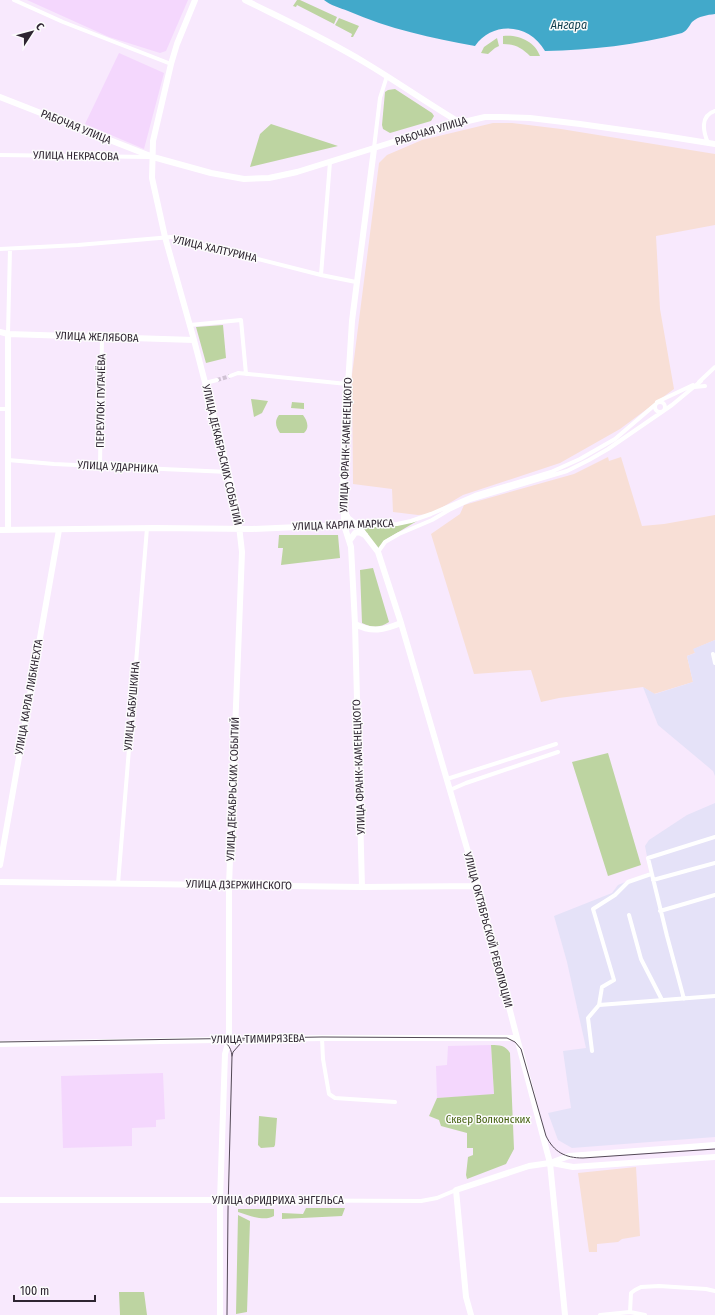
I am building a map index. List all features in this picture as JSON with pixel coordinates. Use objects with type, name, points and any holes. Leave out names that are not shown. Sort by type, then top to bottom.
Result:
[{"type":"main road","points":[[194,340],[165,237],[152,178],[153,140],[171,64],[177,44],[196,0]]},
{"type":"main road","points":[[245,0],[365,62],[431,106],[459,122]]},
{"type":"main road","name":"РАБОЧАЯ УЛИЦА","points":[[0,97],[153,157],[204,171],[244,179],[269,178],[297,172],[459,122],[492,117],[530,118],[715,144]]},
{"type":"main road","name":"УЛИЦА ФРАНК-КАМЕНЕЦКОГО","points":[[362,887],[355,624],[352,556],[350,540],[344,525],[344,466],[347,384],[352,322],[374,149]]},
{"type":"main road","name":"УЛИЦА ЖЕЛЯБОВА","points":[[0,332],[8,334],[194,340]]},
{"type":"main road","points":[[8,334],[8,530]]},
{"type":"main road","name":"УЛИЦА ДЕКАБРЬСКИХ СОБЫТИЙ","points":[[194,340],[228,472],[240,529],[242,552],[230,885],[229,1040],[225,1054],[220,1200],[220,1315]]},
{"type":"main road","name":"УЛИЦА ОКТЯБРЬСКОЙ РЕВОЛЮЦИИ","points":[[344,510],[348,518],[358,526],[378,552],[401,623],[478,886],[550,1163],[564,1315]]},
{"type":"main road","name":"УЛИЦА КАРЛА МАРКСА","points":[[0,530],[146,528],[240,529],[344,525],[358,526]]},
{"type":"main road","name":"УЛИЦА КАРЛА ЛИБКНЕХТА","points":[[0,865],[60,530]]},
{"type":"main road","points":[[350,540],[354,533],[359,532],[365,535]]},
{"type":"main road","points":[[355,624],[366,630],[378,630],[392,627],[401,623]]},
{"type":"main road","name":"УЛИЦА ДЗЕРЖИНСКОГО","points":[[0,882],[362,887],[478,886]]},
{"type":"main road","name":"УЛИЦА ТИМИРЯЗЕВА","points":[[0,1044],[322,1038],[517,1038]]},
{"type":"main road","name":"УЛИЦА ФРИДРИХА ЭНГЕЛЬСА","points":[[456,1190],[528,1166],[550,1163],[569,1156],[715,1145]]},
{"type":"main road","points":[[638,1150],[639,1162]]},
{"type":"main road","points":[[628,1151],[630,1163]]},
{"type":"main road","name":"УЛИЦА ФРИДРИХА ЭНГЕЛЬСА","points":[[550,1163],[573,1167],[715,1157]]},
{"type":"main road","points":[[456,1190],[466,1297],[471,1315]]},
{"type":"main road","name":"УЛИЦА ФРИДРИХА ЭНГЕЛЬСА","points":[[0,1200],[220,1200]]},
{"type":"street","points":[[14,0],[63,22],[171,64]]},
{"type":"street","name":"УЛИЦА ФРАНК-КАМЕНЕЦКОГО","points":[[374,149],[380,98],[387,76]]},
{"type":"street","points":[[708,143],[704,131],[705,121],[707,116],[715,111]]},
{"type":"street","name":"УЛИЦА НЕКРАСОВА","points":[[0,155],[153,157]]},
{"type":"street","points":[[321,275],[330,162]]},
{"type":"street","name":"УЛИЦА ХАЛТУРИНА","points":[[0,249],[78,245],[165,237],[178,238],[321,275],[356,282]]},
{"type":"street","points":[[8,334],[10,249]]},
{"type":"street","points":[[190,325],[241,320],[246,374]]},
{"type":"street","name":"ПЕРЕУЛОК ПУГАЧЁВА","points":[[100,466],[102,336]]},
{"type":"street","points":[[378,552],[386,542],[399,534],[432,520],[470,500],[566,471],[589,460],[608,449],[663,411],[694,387],[715,367]]},
{"type":"street","points":[[230,376],[238,373],[347,384]]},
{"type":"street","points":[[205,383],[217,380]]},
{"type":"street","name":"УЛИЦА КАРЛА МАРКСА","points":[[358,526],[411,521],[475,495],[551,472],[580,460],[615,439],[657,403],[701,381]]},
{"type":"street","points":[[694,387],[705,386]]},
{"type":"street","points":[[657,403],[664,403],[665,408],[663,411],[657,411],[655,408],[657,403]]},
{"type":"street","points":[[0,409],[8,409]]},
{"type":"street","name":"УЛИЦА УДАРНИКА","points":[[8,460],[228,472]]},
{"type":"street","name":"УЛИЦА БАБУШКИНА","points":[[118,884],[146,528]]},
{"type":"street","points":[[713,654],[715,663]]},
{"type":"street","points":[[447,779],[556,744]]},
{"type":"street","points":[[450,790],[466,783],[558,752]]},
{"type":"street","points":[[684,999],[660,911],[648,858],[715,838]]},
{"type":"street","points":[[653,880],[715,863]]},
{"type":"street","points":[[592,1051],[588,1018],[599,1005],[602,987],[614,980],[593,909],[615,895],[628,882],[651,874]]},
{"type":"street","points":[[660,911],[715,895]]},
{"type":"street","points":[[630,915],[641,959],[662,1000]]},
{"type":"street","points":[[599,1005],[715,996]]},
{"type":"street","points":[[322,1038],[323,1059],[329,1094],[335,1098],[395,1102]]},
{"type":"street","name":"УЛИЦА ФРИДРИХА ЭНГЕЛЬСА","points":[[220,1200],[421,1201],[437,1198],[456,1190]]},
{"type":"street","points":[[630,1312],[631,1293],[641,1287],[659,1286],[715,1291]]},
{"type":"street","points":[[600,1315],[630,1312],[645,1315]]},
{"type":"shaded area","points":[[27,0],[188,0],[166,51],[160,53],[109,37]]},
{"type":"shaded area","points":[[119,53],[164,73],[144,149],[85,124]]},
{"type":"shaded area","points":[[493,123],[512,123],[561,129],[715,154],[715,225],[656,236],[660,309],[674,389],[620,429],[560,463],[463,495],[431,514],[418,515],[393,512],[392,489],[353,484],[352,375],[379,163],[387,155],[422,140]]},
{"type":"shaded area","points":[[608,457],[609,461],[621,457],[642,526],[664,524],[715,515],[715,640],[694,649],[695,653],[687,656],[693,682],[654,694],[643,687],[559,698],[541,702],[531,670],[474,674],[431,534],[460,514],[464,505],[574,474]]},
{"type":"shaded area","points":[[715,640],[715,776],[713,771],[658,725],[643,687],[655,694],[693,682],[687,656],[695,653],[693,649]]},
{"type":"shaded area","points":[[715,803],[715,1137],[572,1148],[558,1140],[548,1113],[571,1108],[563,1051],[586,1048],[567,962],[554,916],[612,893],[618,885],[650,872],[645,846],[649,840],[687,815]]},
{"type":"shaded area","points":[[491,1045],[494,1095],[437,1098],[436,1066],[447,1065],[448,1046]]},
{"type":"shaded area","points":[[163,1073],[165,1119],[156,1120],[156,1127],[132,1128],[132,1146],[63,1148],[61,1076]]},
{"type":"shaded area","points":[[636,1167],[640,1236],[622,1239],[618,1242],[597,1244],[597,1252],[589,1252],[578,1173]]},
{"type":"green space","points":[[297,0],[337,17],[334,24],[297,5],[296,7],[293,6]]},
{"type":"green space","points":[[339,18],[359,26],[353,37],[351,37],[352,34],[335,25]]},
{"type":"green space","points":[[503,36],[520,37],[534,46],[540,56],[530,56],[518,47],[503,44]]},
{"type":"green space","points":[[497,38],[499,46],[488,54],[481,53],[484,47]]},
{"type":"green space","points":[[395,89],[432,113],[434,116],[431,121],[390,133],[383,129],[382,125],[385,92]]},
{"type":"green space","points":[[271,124],[338,146],[250,167],[260,134]]},
{"type":"green space","points":[[223,325],[226,358],[206,363],[196,327]]},
{"type":"green space","points":[[251,399],[268,401],[262,413],[254,417]]},
{"type":"green space","points":[[292,402],[304,403],[304,409],[291,408]]},
{"type":"green space","points":[[279,415],[303,415],[307,424],[306,431],[304,433],[280,433],[276,424],[276,420]]},
{"type":"green space","points":[[417,521],[385,540],[378,549],[363,528],[403,524]]},
{"type":"green space","points":[[279,535],[338,535],[340,558],[281,565],[283,548],[278,548]]},
{"type":"green space","points":[[373,568],[389,622],[376,627],[362,623],[360,570]]},
{"type":"green space","points":[[608,753],[641,865],[608,876],[572,762]]},
{"type":"green space","name":"Сквер Волконских","points":[[491,1045],[502,1046],[510,1053],[514,1149],[506,1164],[467,1179],[468,1157],[473,1155],[473,1148],[467,1148],[467,1133],[441,1126],[439,1120],[429,1116],[437,1098],[494,1094]]},
{"type":"green space","points":[[259,1116],[277,1118],[274,1147],[261,1148],[258,1145]]},
{"type":"green space","points":[[306,1208],[345,1208],[342,1216],[282,1219],[282,1213],[303,1214]]},
{"type":"green space","points":[[238,1209],[274,1209],[274,1216],[270,1218],[261,1218],[238,1212]]},
{"type":"green space","points":[[238,1215],[250,1221],[247,1312],[236,1314]]},
{"type":"green space","points":[[119,1292],[144,1292],[147,1315],[120,1315]]},
{"type":"water","name":"Ангара","points":[[324,0],[715,0],[715,14],[697,18],[692,22],[687,30],[682,33],[648,41],[614,46],[545,51],[530,35],[521,31],[501,29],[491,32],[475,46],[395,28],[338,8]]},
{"type":"tunnel","points":[[217,380],[230,376]]},
{"type":"tram line","points":[[0,1042],[322,1037],[507,1038],[515,1042],[521,1049],[546,1136],[556,1150],[561,1153],[571,1157],[583,1158],[715,1149]]},
{"type":"tram line","points":[[217,1039],[228,1044],[232,1056],[227,1315]]},
{"type":"tram line","points":[[232,1056],[233,1052],[241,1043],[239,1040],[244,1040]]}]
